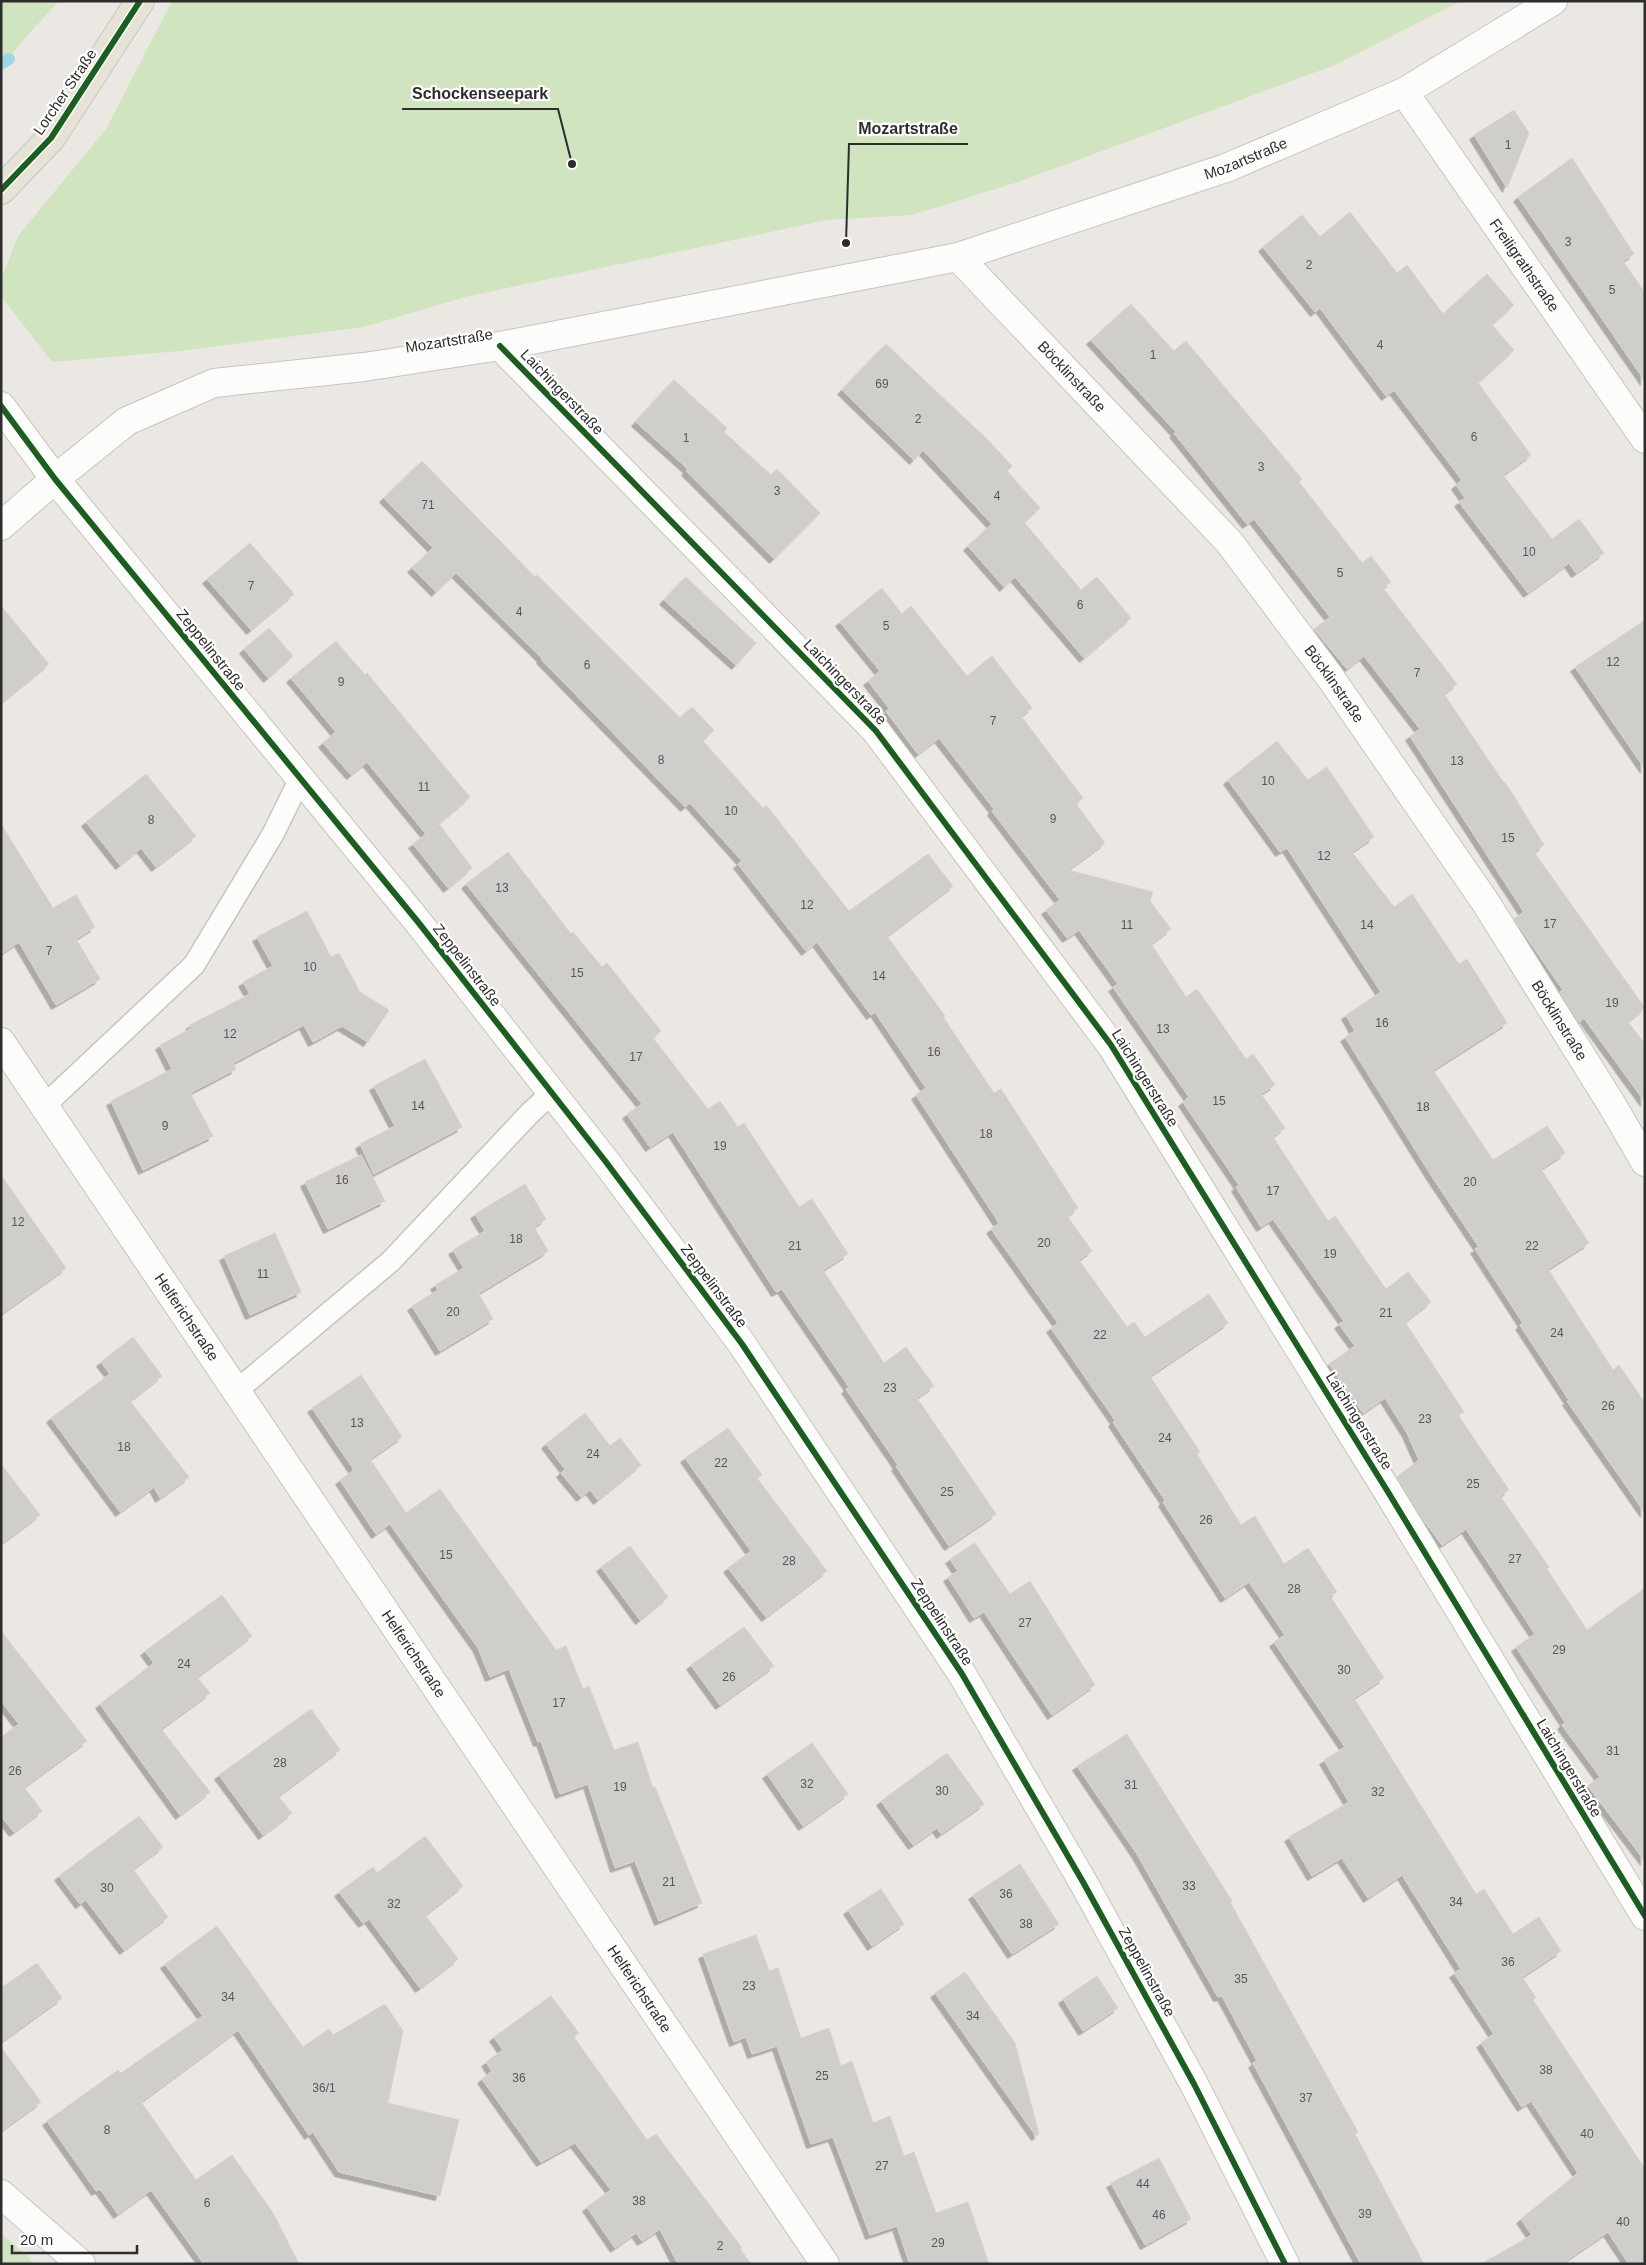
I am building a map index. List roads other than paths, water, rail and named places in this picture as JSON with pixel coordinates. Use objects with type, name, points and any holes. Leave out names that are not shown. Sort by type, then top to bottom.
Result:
[{"type":"main road","name":"Lorcher Straße","points":[[1,190],[51,138],[140,1]]},
{"type":"street","name":"Mozartstraße","points":[[55,479],[127,421],[214,383],[364,367],[500,346],[958,257],[1226,168],[1404,92],[1553,1]]},
{"type":"street","name":"Freiligrathstraße","points":[[1404,92],[1645,439]]},
{"type":"street","name":"Böcklinstraße","points":[[958,257],[1229,542],[1330,677],[1486,903],[1612,1105],[1645,1162]]},
{"type":"street","name":"Laichingerstraße","points":[[500,346],[876,731],[1111,1044],[1388,1492],[1645,1916]]},
{"type":"street","name":"Zeppelinstraße","points":[[1,406],[55,479],[418,922],[552,1093],[742,1344],[962,1674],[1083,1882],[1190,2076],[1285,2264]]},
{"type":"street","points":[[1,526],[55,479]]},
{"type":"street","name":"Helferichstraße","points":[[1,1042],[235,1392],[825,2264]]},
{"type":"street","points":[[1,2194],[81,2264]]},
{"type":"lane","points":[[44,1106],[194,965],[273,834],[300,779]]},
{"type":"lane","points":[[235,1392],[391,1261],[530,1113],[552,1093]]},
{"type":"waterway","points":[[1,64],[9,59]]},
{"type":"place","name":"Schockenseepark","points":[[572,164]]},
{"type":"place","name":"Mozartstraße","points":[[846,243]]}]
